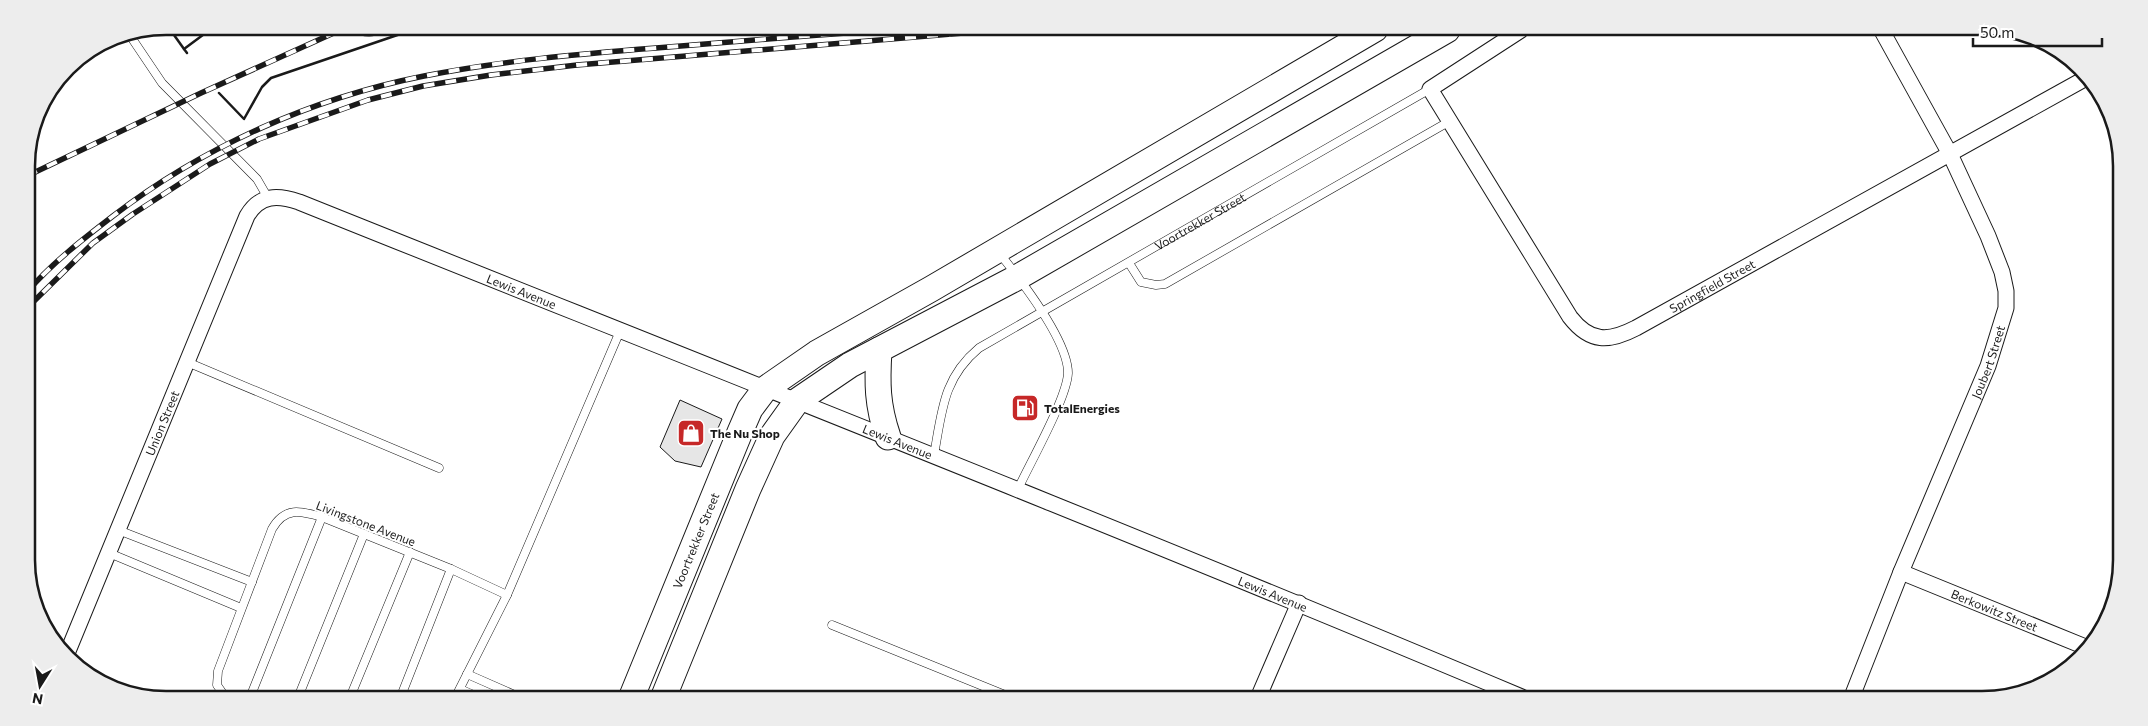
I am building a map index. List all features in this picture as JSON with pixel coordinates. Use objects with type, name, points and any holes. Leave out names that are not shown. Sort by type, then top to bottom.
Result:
[{"type":"main road","name":"Voortrekker Street","points":[[634,691],[740,432],[750,409],[765,389],[817,352],[1365,35]]},
{"type":"main road","points":[[666,691],[748,489],[772,436],[787,413],[797,402],[831,376],[1018,277],[1438,35]]},
{"type":"main road","points":[[1349,45],[1367,76]]},
{"type":"main road","points":[[880,350],[878,396],[880,414],[888,437]]},
{"type":"street","name":"Voortrekker Street","points":[[1430,89],[1513,35]]},
{"type":"street","name":"Joubert Street","points":[[1854,691],[1901,572],[1988,366],[2006,308],[2004,282],[1996,256],[1950,154],[1884,35]]},
{"type":"street","name":"Springfield Street","points":[[1430,89],[1575,324],[1590,335],[1610,339],[1621,336],[1636,328],[2081,81]]},
{"type":"street","name":"Lewis Avenue","points":[[268,198],[281,197],[299,202],[934,455],[1299,603],[1507,691]]},
{"type":"street","name":"Union Street","points":[[70,648],[247,216],[259,202],[268,198]]},
{"type":"street","name":"Berkowitz Street","points":[[1901,572],[2081,645]]},
{"type":"street","points":[[1261,691],[1299,603]]},
{"type":"lane","points":[[133,40],[162,83],[257,179],[268,198]]},
{"type":"lane","name":"Voortrekker Street","points":[[934,455],[945,399],[958,368],[979,348],[1430,89]]},
{"type":"lane","points":[[1129,263],[1141,282],[1156,285],[1165,284],[1450,121]]},
{"type":"lane","points":[[996,250],[1044,312],[1065,358],[1068,372],[1058,403],[1018,489]]},
{"type":"lane","points":[[459,691],[506,595],[620,331]]},
{"type":"lane","points":[[187,362],[440,468]]},
{"type":"lane","name":"Livingstone Avenue","points":[[220,691],[218,689],[217,677],[272,528],[281,517],[294,511],[303,511],[322,517],[451,569],[506,595]]},
{"type":"lane","points":[[253,691],[322,517]]},
{"type":"lane","points":[[118,530],[252,582]]},
{"type":"lane","points":[[301,691],[364,534]]},
{"type":"lane","points":[[353,691],[410,552]]},
{"type":"lane","points":[[109,553],[241,608]]},
{"type":"lane","points":[[403,691],[451,569]]},
{"type":"lane","points":[[832,625],[995,691]]},
{"type":"lane","points":[[467,674],[506,691]]},
{"type":"building","name":"The Nu Shop","points":[[680,400],[722,419],[701,467],[675,461],[660,447]]},
{"type":"railway","points":[[35,172],[201,93],[329,35]]},
{"type":"railway","points":[[35,283],[57,261],[113,216],[184,168],[260,128],[341,97],[424,76],[510,62],[627,50],[817,35]]},
{"type":"railway","points":[[35,300],[93,243],[133,214],[210,164],[259,139],[368,100],[423,86],[491,75],[577,65],[940,35]]},
{"type":"wall","points":[[174,35],[184,49]]},
{"type":"wall","points":[[187,53],[184,49],[203,35]]},
{"type":"wall","points":[[219,93],[244,119],[262,87],[271,78],[397,35]]},
{"type":"place","name":"TotalEnergies","points":[[1025,408]]},
{"type":"place","name":"The Nu Shop","points":[[691,433]]}]
